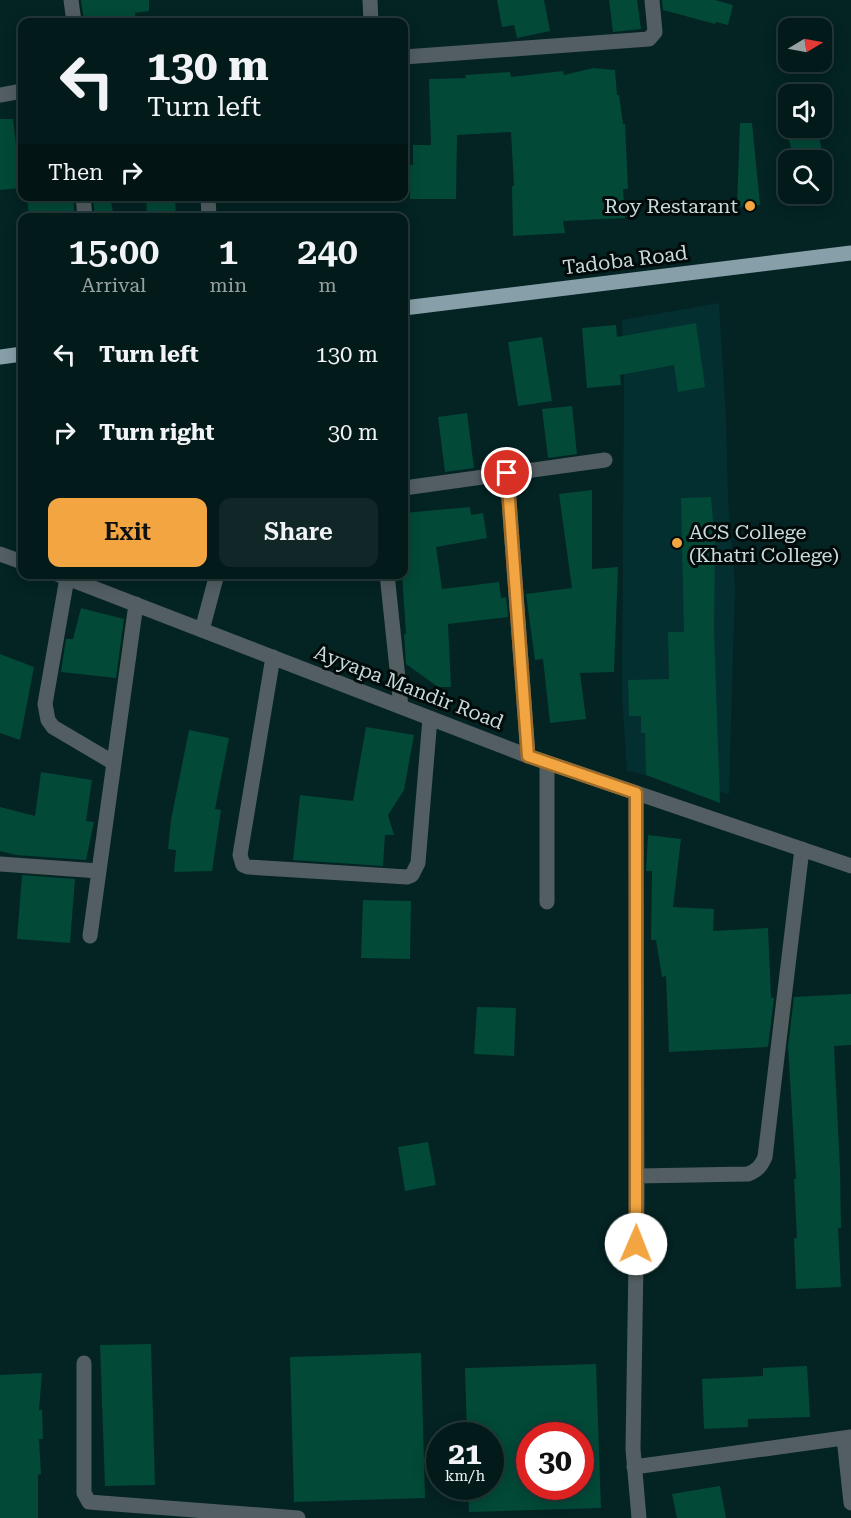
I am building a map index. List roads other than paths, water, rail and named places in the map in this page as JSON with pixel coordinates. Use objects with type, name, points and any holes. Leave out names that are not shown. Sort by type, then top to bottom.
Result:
[{"type":"main road","name":"Tadoba Road","points":[[408,308],[851,253]]},
{"type":"main road","points":[[0,357],[18,355]]},
{"type":"street","points":[[71,0],[73,18]]},
{"type":"street","points":[[370,0],[371,18]]},
{"type":"street","points":[[408,57],[649,39],[655,32],[652,0]]},
{"type":"street","points":[[0,95],[18,93]]},
{"type":"street","points":[[408,488],[605,460]]},
{"type":"street","points":[[507,473],[528,756]]},
{"type":"street","points":[[0,554],[18,561]]},
{"type":"street","points":[[62,579],[45,704],[46,713],[53,726],[114,763]]},
{"type":"street","name":"Ayyapa Mandir Road","points":[[70,579],[528,756],[851,866]]},
{"type":"street","points":[[202,630],[216,579]]},
{"type":"street","points":[[388,579],[401,707]]},
{"type":"street","points":[[90,936],[136,604]]},
{"type":"street","points":[[273,657],[240,855],[243,865],[248,867],[407,878],[412,875],[418,863],[430,718]]},
{"type":"street","points":[[547,762],[547,902]]},
{"type":"street","points":[[636,793],[637,1176],[633,1449],[639,1518]]},
{"type":"street","points":[[637,1176],[748,1174],[757,1171],[762,1165],[765,1157],[802,849]]},
{"type":"street","points":[[0,864],[99,871]]},
{"type":"street","points":[[84,1363],[84,1493],[89,1502],[298,1518]]},
{"type":"street","points":[[634,1467],[848,1437],[851,1503]]},
{"type":"place","name":"Roy Restarant","points":[[750,206]]},
{"type":"place","name":"ACS College (Khatri College)","points":[[677,543]]}]
